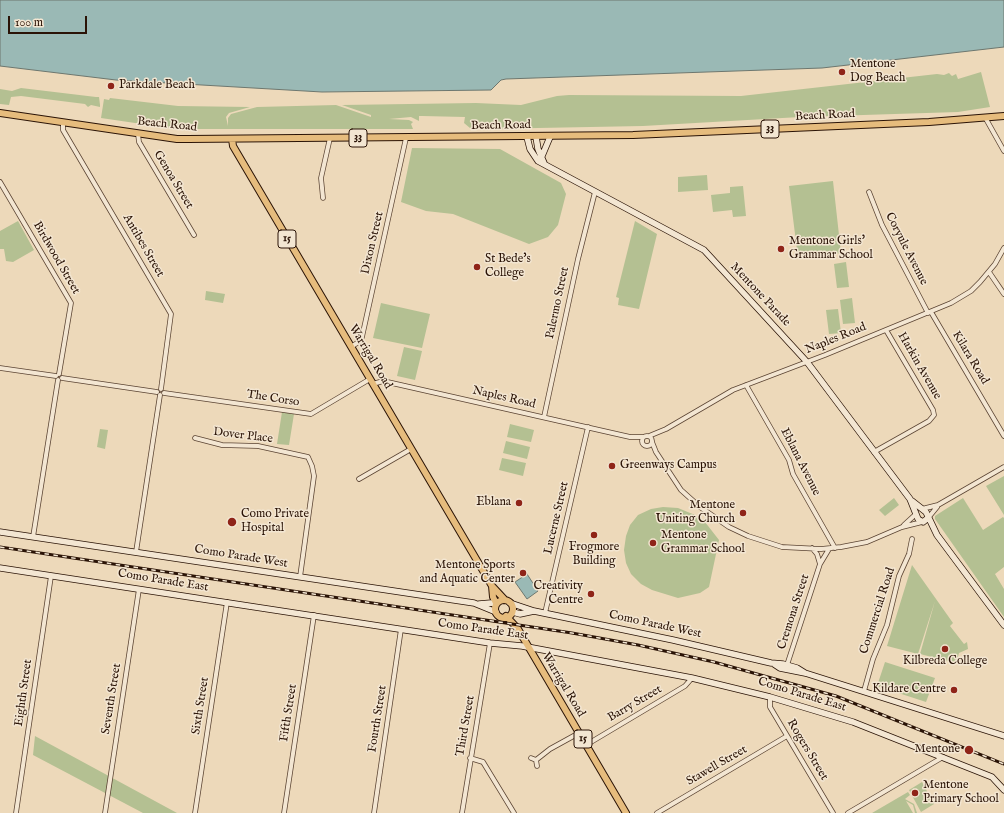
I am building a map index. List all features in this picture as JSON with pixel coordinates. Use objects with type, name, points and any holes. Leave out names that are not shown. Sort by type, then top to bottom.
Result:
[{"type":"main road","name":"Beach Road","points":[[0,113],[177,139],[550,137],[659,134],[986,119],[1004,116]]},
{"type":"main road","name":"Warrigal Road","points":[[232,139],[233,146],[492,586],[508,602]]},
{"type":"main road","name":"Warrigal Road","points":[[492,586],[493,597],[496,604]]},
{"type":"main road","points":[[496,604],[508,602]]},
{"type":"main road","name":"15","points":[[508,602],[513,613]]},
{"type":"main road","name":"15","points":[[496,604],[496,612],[506,616]]},
{"type":"main road","name":"Warrigal Road","points":[[513,613],[518,630]]},
{"type":"main road","points":[[506,616],[513,613]]},
{"type":"main road","name":"Warrigal Road","points":[[506,616],[518,630],[626,813]]},
{"type":"street","points":[[986,119],[1004,150]]},
{"type":"street","name":"Antibes Street","points":[[64,123],[63,130],[171,314],[136,552]]},
{"type":"street","name":"Genoa Street","points":[[138,134],[139,142],[194,235]]},
{"type":"street","name":"Mentone Parade","points":[[527,137],[531,152],[538,161],[704,250],[807,362],[910,499],[922,509]]},
{"type":"street","points":[[536,137],[538,149],[544,163]]},
{"type":"street","points":[[542,156],[550,137]]},
{"type":"street","points":[[323,198],[321,178],[330,138]]},
{"type":"street","name":"Dixon Street","points":[[351,347],[360,341],[362,337],[406,138]]},
{"type":"street","name":"Birdwood Street","points":[[0,182],[71,303],[33,537]]},
{"type":"street","name":"Palermo Street","points":[[544,417],[578,259],[595,192]]},
{"type":"street","name":"Coryule Avenue","points":[[869,192],[882,225],[930,313]]},
{"type":"street","name":"Naples Road","points":[[630,437],[644,437],[651,439],[662,431],[733,390],[930,313],[960,298],[989,272],[997,262],[1004,248]]},
{"type":"street","points":[[997,262],[1004,256]]},
{"type":"street","points":[[989,272],[1004,294]]},
{"type":"street","name":"Kilara Road","points":[[930,313],[1004,436]]},
{"type":"street","name":"Harkin Avenue","points":[[874,452],[929,421],[934,416],[933,410],[886,330]]},
{"type":"street","name":"The Corso","points":[[0,368],[311,414],[372,382]]},
{"type":"street","name":"Naples Road","points":[[372,382],[383,381],[630,437],[643,443],[656,452]]},
{"type":"street","name":"Eblana Avenue","points":[[746,385],[789,460],[793,474],[835,548]]},
{"type":"street","name":"Lucerne Street","points":[[545,613],[588,427]]},
{"type":"street","points":[[643,443],[644,437]]},
{"type":"street","name":"Dover Place","points":[[195,438],[222,445],[258,446],[308,457],[314,476],[300,577]]},
{"type":"street","points":[[648,446],[651,439]]},
{"type":"street","points":[[651,439],[656,452],[681,490],[717,520],[748,536],[782,547],[829,549],[867,542],[902,527],[925,520],[938,505]]},
{"type":"street","points":[[359,479],[411,449]]},
{"type":"street","points":[[902,527],[916,514],[918,510],[938,505],[1004,466]]},
{"type":"street","name":"Mentone Parade","points":[[910,499],[916,514]]},
{"type":"street","points":[[922,509],[927,513],[925,520]]},
{"type":"street","points":[[916,514],[918,520],[925,520]]},
{"type":"street","points":[[925,520],[1004,625]]},
{"type":"street","name":"Como Parade West","points":[[0,532],[478,604],[496,604]]},
{"type":"street","name":"Commercial Road","points":[[864,691],[872,659],[887,625],[897,584],[909,554],[912,539]]},
{"type":"street","name":"Cremona Street","points":[[812,548],[817,554],[820,564]]},
{"type":"street","name":"Cremona Street","points":[[787,665],[820,564],[829,549]]},
{"type":"street","name":"Como Parade East","points":[[0,568],[401,628],[490,643],[528,647],[692,678],[770,697],[853,722],[943,757],[996,780],[1004,790]]},
{"type":"street","name":"Eighth Street","points":[[16,813],[51,576]]},
{"type":"street","name":"Seventh Street","points":[[105,813],[139,589]]},
{"type":"street","name":"Sixth Street","points":[[195,813],[227,602]]},
{"type":"street","name":"Como Parade West","points":[[508,602],[534,611],[787,665],[805,673]]},
{"type":"street","name":"Como Parade West","points":[[478,604],[496,612]]},
{"type":"street","name":"Como Parade West","points":[[513,613],[520,614],[534,611]]},
{"type":"street","name":"Fifth Street","points":[[284,813],[314,615]]},
{"type":"street","name":"Fourth Street","points":[[374,813],[401,628]]},
{"type":"street","name":"Third Street","points":[[462,813],[490,643]]},
{"type":"street","name":"Como Parade West","points":[[772,663],[780,668],[805,673],[1004,736]]},
{"type":"street","name":"Barry Street","points":[[586,745],[685,686],[692,678]]},
{"type":"street","name":"Rogers Street","points":[[770,697],[770,707],[833,813]]},
{"type":"street","points":[[537,766],[534,759],[579,733]]},
{"type":"street","name":"Stawell Street","points":[[657,813],[787,736]]},
{"type":"street","points":[[848,813],[943,757]]},
{"type":"street","points":[[470,758],[483,762],[514,813]]},
{"type":"green space","points":[[981,72],[990,107],[958,112],[800,117],[643,126],[485,129],[470,128],[464,123],[465,117],[419,116],[419,121],[411,117],[389,119],[409,120],[413,122],[411,124],[413,129],[176,129],[101,118],[104,99],[109,100],[110,98],[178,106],[250,107],[229,113],[226,117],[228,126],[228,118],[231,114],[257,107],[336,105],[371,117],[371,115],[342,105],[476,103],[521,105],[557,96],[569,95],[741,96],[937,74],[944,75],[949,73],[952,76],[956,74],[958,79]]},
{"type":"green space","points":[[21,88],[99,97],[100,107],[91,105],[88,107],[85,104],[21,96],[11,97],[9,105],[0,104],[0,89],[12,91]]},
{"type":"green space","points":[[412,148],[500,149],[561,183],[566,194],[558,225],[548,237],[529,244],[453,214],[426,211],[401,202]]},
{"type":"green space","points":[[707,175],[708,190],[678,192],[678,177]]},
{"type":"green space","points":[[833,181],[841,253],[798,258],[789,186]]},
{"type":"green space","points":[[743,186],[746,216],[733,217],[732,210],[713,212],[711,195],[730,193],[730,187]]},
{"type":"green space","points":[[18,221],[34,250],[13,262],[6,261],[4,249],[0,249],[0,231]]},
{"type":"green space","points":[[635,221],[657,234],[639,309],[618,305],[619,298],[616,297]]},
{"type":"green space","points":[[846,262],[849,287],[837,288],[834,264]]},
{"type":"green space","points":[[206,291],[225,294],[223,303],[205,300]]},
{"type":"green space","points":[[852,298],[855,323],[843,324],[840,300]]},
{"type":"green space","points":[[381,303],[430,314],[422,348],[373,338]]},
{"type":"green space","points":[[838,309],[841,333],[829,334],[826,310]]},
{"type":"green space","points":[[404,347],[422,351],[415,380],[397,376]]},
{"type":"green space","points":[[282,412],[294,414],[289,445],[277,444]]},
{"type":"green space","points":[[510,424],[534,430],[531,442],[507,437]]},
{"type":"green space","points":[[100,429],[108,430],[105,449],[97,447]]},
{"type":"green space","points":[[506,441],[530,447],[527,459],[503,453]]},
{"type":"green space","points":[[502,458],[526,463],[523,476],[499,470]]},
{"type":"green space","points":[[1004,476],[1004,515],[986,486]]},
{"type":"green space","points":[[894,498],[899,505],[885,516],[879,510]]},
{"type":"green space","points":[[963,498],[983,530],[1003,517],[1004,518],[1004,567],[995,574],[1004,589],[1004,617],[935,519],[935,516]]},
{"type":"green space","points":[[663,507],[678,508],[695,515],[705,522],[719,540],[709,587],[700,593],[678,598],[652,590],[641,584],[631,574],[626,563],[624,550],[626,536],[630,525],[638,515],[651,509]]},
{"type":"green space","points":[[912,565],[953,623],[950,626],[964,644],[967,642],[968,649],[959,653],[957,660],[952,662],[920,654],[935,601],[918,654],[887,646]]},
{"type":"green space","points":[[885,662],[935,678],[926,702],[877,686]]},
{"type":"green space","points":[[35,736],[177,813],[143,813],[33,755]]},
{"type":"green space","points":[[922,782],[934,804],[921,812],[909,790]]},
{"type":"green space","points":[[908,792],[910,795],[905,799],[914,804],[917,813],[915,813],[913,805],[906,801],[913,813],[872,813]]},
{"type":"water","points":[[0,0],[1004,0],[1004,47],[822,68],[506,79],[501,80],[491,90],[322,92],[116,80],[0,66]]},
{"type":"water","points":[[527,574],[538,591],[527,599],[515,582]]},
{"type":"railway","points":[[0,547],[572,633],[638,645],[714,662],[836,696],[1004,764]]},
{"type":"place","name":"Mentone Dog Beach","points":[[842,72]]},
{"type":"place","name":"Parkdale Beach","points":[[111,86]]},
{"type":"place","name":"Mentone Girls' Grammar School","points":[[781,249]]},
{"type":"place","name":"St Bede's College","points":[[477,267]]},
{"type":"place","name":"Greenways Campus","points":[[612,466]]},
{"type":"place","name":"Eblana","points":[[519,503]]},
{"type":"place","name":"Mentone Uniting Church","points":[[743,513]]},
{"type":"place","name":"Como Private Hospital","points":[[232,522]]},
{"type":"place","name":"Frogmore Building","points":[[594,535]]},
{"type":"place","name":"Mentone Grammar School","points":[[653,543]]},
{"type":"place","name":"Mentone Sports and Aquatic Center","points":[[523,573]]},
{"type":"place","name":"Creativity Centre","points":[[591,594]]},
{"type":"place","name":"Kilbreda College","points":[[945,649]]},
{"type":"place","name":"Kildare Centre","points":[[954,690]]},
{"type":"place","name":"Mentone","points":[[969,750]]},
{"type":"place","name":"Mentone Primary School","points":[[915,793]]}]
